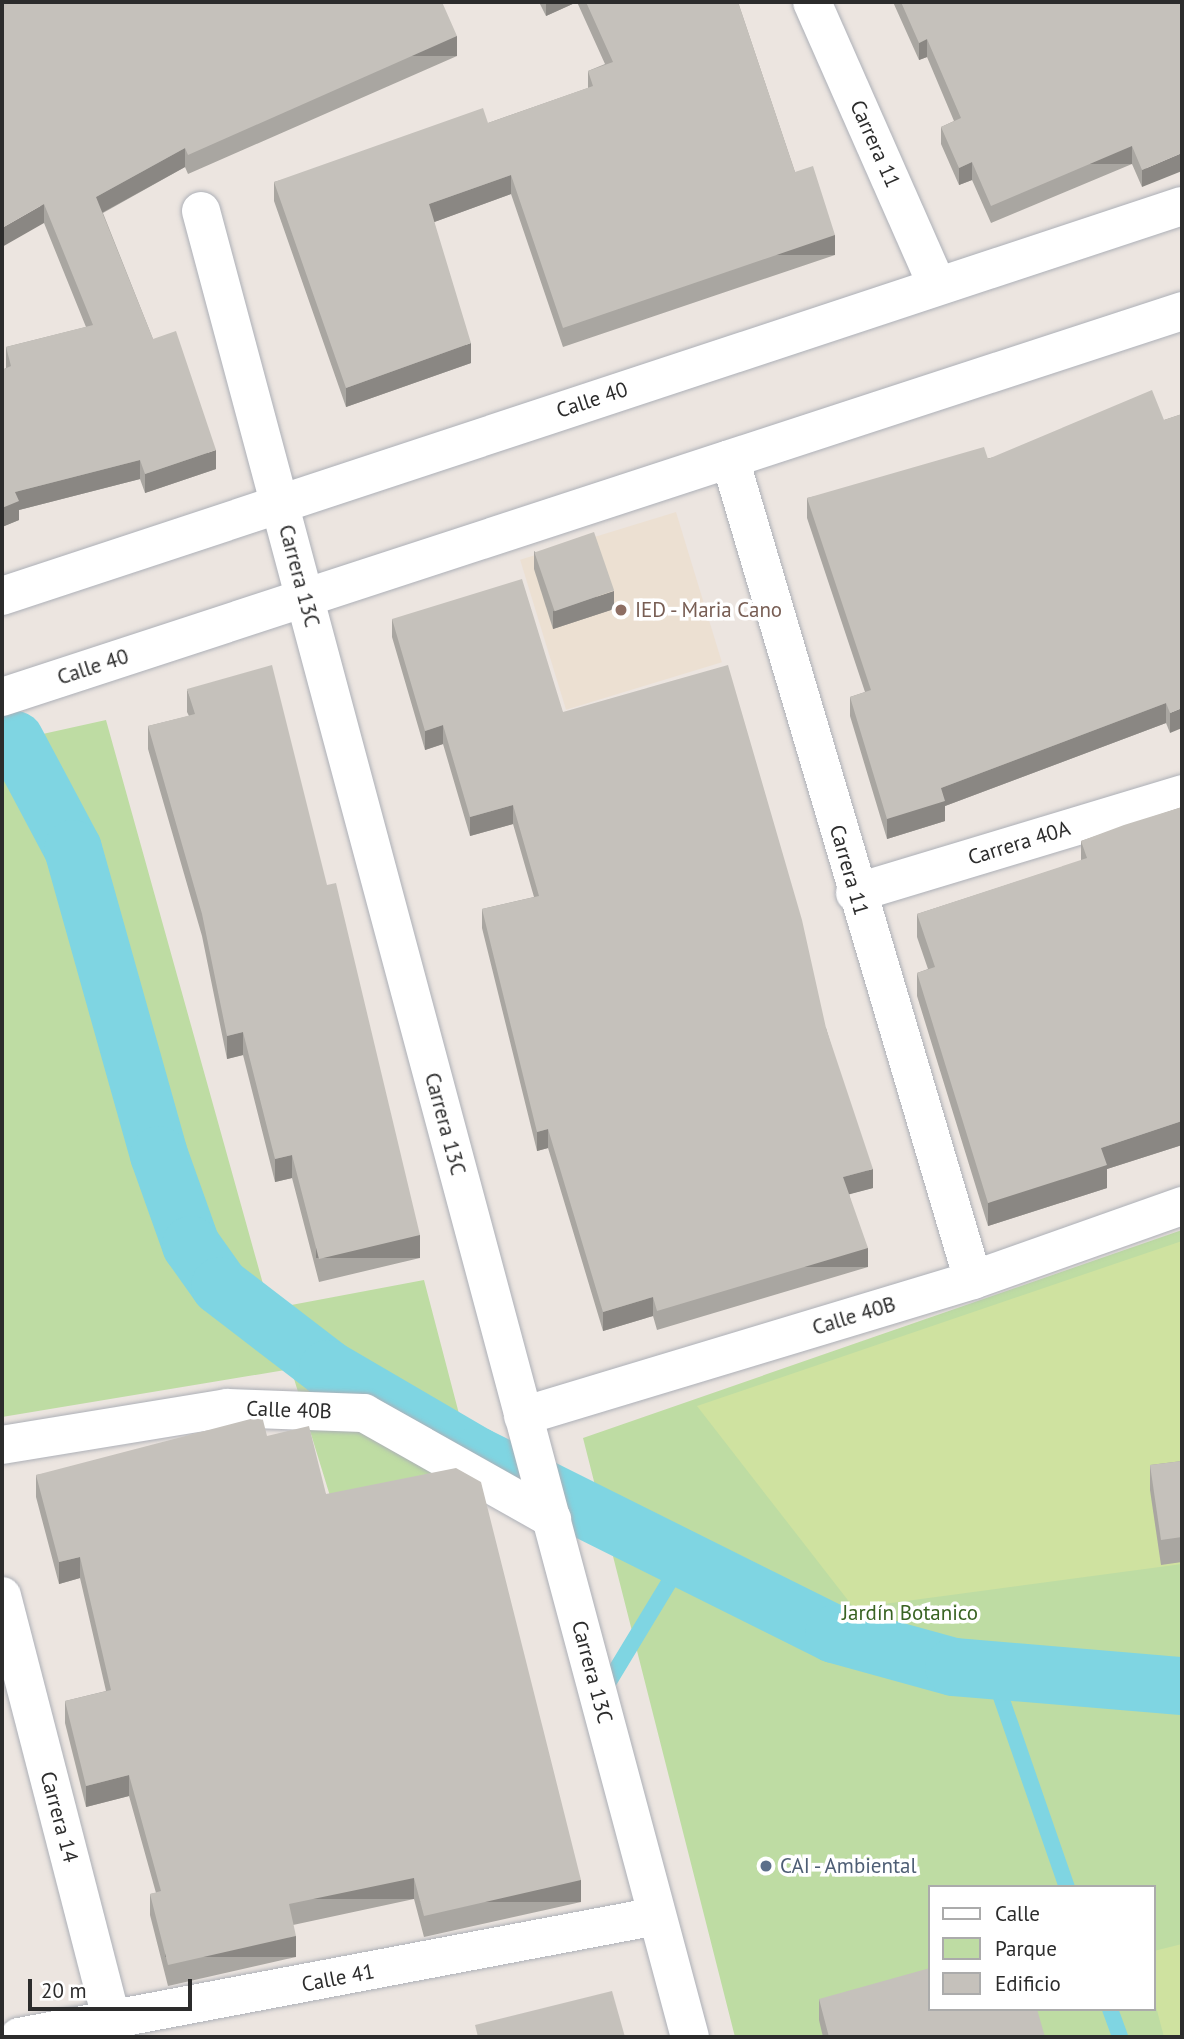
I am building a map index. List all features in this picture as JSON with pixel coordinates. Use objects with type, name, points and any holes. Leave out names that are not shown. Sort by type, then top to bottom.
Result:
[{"type":"street","name":"Carrera 11","points":[[813,2],[937,285]]},
{"type":"street","name":"Calle 40","points":[[2,596],[1182,206]]},
{"type":"street","name":"Carrera 13C","points":[[201,211],[690,2037]]},
{"type":"street","name":"Calle 40","points":[[2,697],[1182,311]]},
{"type":"street","name":"Carrera 11","points":[[730,459],[855,892],[973,1280]]},
{"type":"street","name":"Carrera 40A","points":[[855,892],[1182,794]]},
{"type":"street","name":"Calle 40B","points":[[527,1431],[1182,1206]]},
{"type":"street","name":"Calle 40B","points":[[2,1445],[227,1408],[364,1413],[550,1512]]},
{"type":"street","name":"Carrera 14","points":[[2,1596],[114,2029]]},
{"type":"street","name":"Calle 41","points":[[19,2037],[114,2029],[657,1916]]},
{"type":"shaded area","name":"IED - Maria Cano","points":[[676,512],[722,662],[566,710],[520,560]]},
{"type":"green space","points":[[106,720],[270,1309],[424,1280],[475,1475],[334,1509],[291,1369],[2,1417],[2,743]]},
{"type":"green space","name":"Jardín Botanico","points":[[1182,1230],[1182,2037],[735,2037],[583,1438]]},
{"type":"green space","points":[[1182,1241],[1182,1564],[854,1608],[697,1406]]},
{"type":"green space","points":[[1182,1944],[1182,2037],[1164,2037],[1156,2007],[1156,1950]]},
{"type":"building","points":[[2,2],[442,2],[457,36],[188,155],[185,148],[96,197],[153,339],[176,331],[216,450],[145,474],[140,460],[15,492],[19,501],[2,508],[2,370],[11,366],[6,347],[93,325],[44,204],[2,228]]},
{"type":"building","points":[[586,2],[738,2],[795,172],[813,166],[835,235],[563,328],[511,175],[429,204],[471,343],[346,388],[274,182],[483,108],[488,123],[593,86],[588,71],[613,62]]},
{"type":"building","points":[[901,2],[1182,2],[1182,153],[1142,170],[1132,146],[991,206],[972,162],[959,168],[941,127],[961,118],[927,39],[919,43]]},
{"type":"building","points":[[1152,390],[1164,420],[1182,414],[1182,708],[1170,713],[1166,703],[941,788],[945,801],[887,819],[850,697],[871,690],[807,498],[984,447],[988,459]]},
{"type":"building","points":[[594,532],[614,591],[555,611],[534,553]]},
{"type":"building","points":[[522,579],[563,712],[728,665],[802,920],[826,1028],[873,1169],[843,1177],[868,1248],[657,1311],[653,1297],[603,1312],[548,1129],[537,1132],[482,909],[539,896],[513,805],[470,817],[443,725],[425,731],[392,619]]},
{"type":"building","points":[[272,665],[327,885],[336,883],[420,1235],[319,1259],[292,1155],[275,1159],[243,1032],[227,1036],[202,914],[148,726],[195,714],[187,689]]},
{"type":"building","points":[[1182,807],[1182,1121],[1101,1148],[1107,1165],[988,1203],[917,973],[935,967],[917,914],[1087,858],[1081,841]]},
{"type":"building","points":[[262,1416],[267,1436],[309,1426],[326,1494],[456,1468],[481,1482],[581,1880],[424,1916],[414,1878],[289,1904],[296,1936],[168,1965],[150,1894],[161,1891],[129,1775],[86,1786],[65,1701],[111,1690],[80,1557],[59,1562],[36,1475]]},
{"type":"building","points":[[1182,1461],[1182,1537],[1161,1540],[1150,1465]]},
{"type":"building","points":[[928,1969],[928,2011],[1038,2011],[1045,2037],[829,2037],[819,1999]]},
{"type":"building","points":[[612,1991],[625,2037],[478,2037],[475,2025]]},
{"type":"waterway","points":[[15,740],[73,849],[159,1155],[191,1245],[220,1286],[328,1369],[477,1456],[834,1634],[954,1667],[1182,1686]]},
{"type":"waterway","points":[[602,1693],[685,1556]]},
{"type":"waterway","points":[[992,1671],[1066,1885]]},
{"type":"waterway","points":[[1111,2011],[1120,2037]]},
{"type":"place","name":"IED - Maria Cano","points":[[621,610]]},
{"type":"place","name":"CAI - Ambiental","points":[[766,1866]]}]
